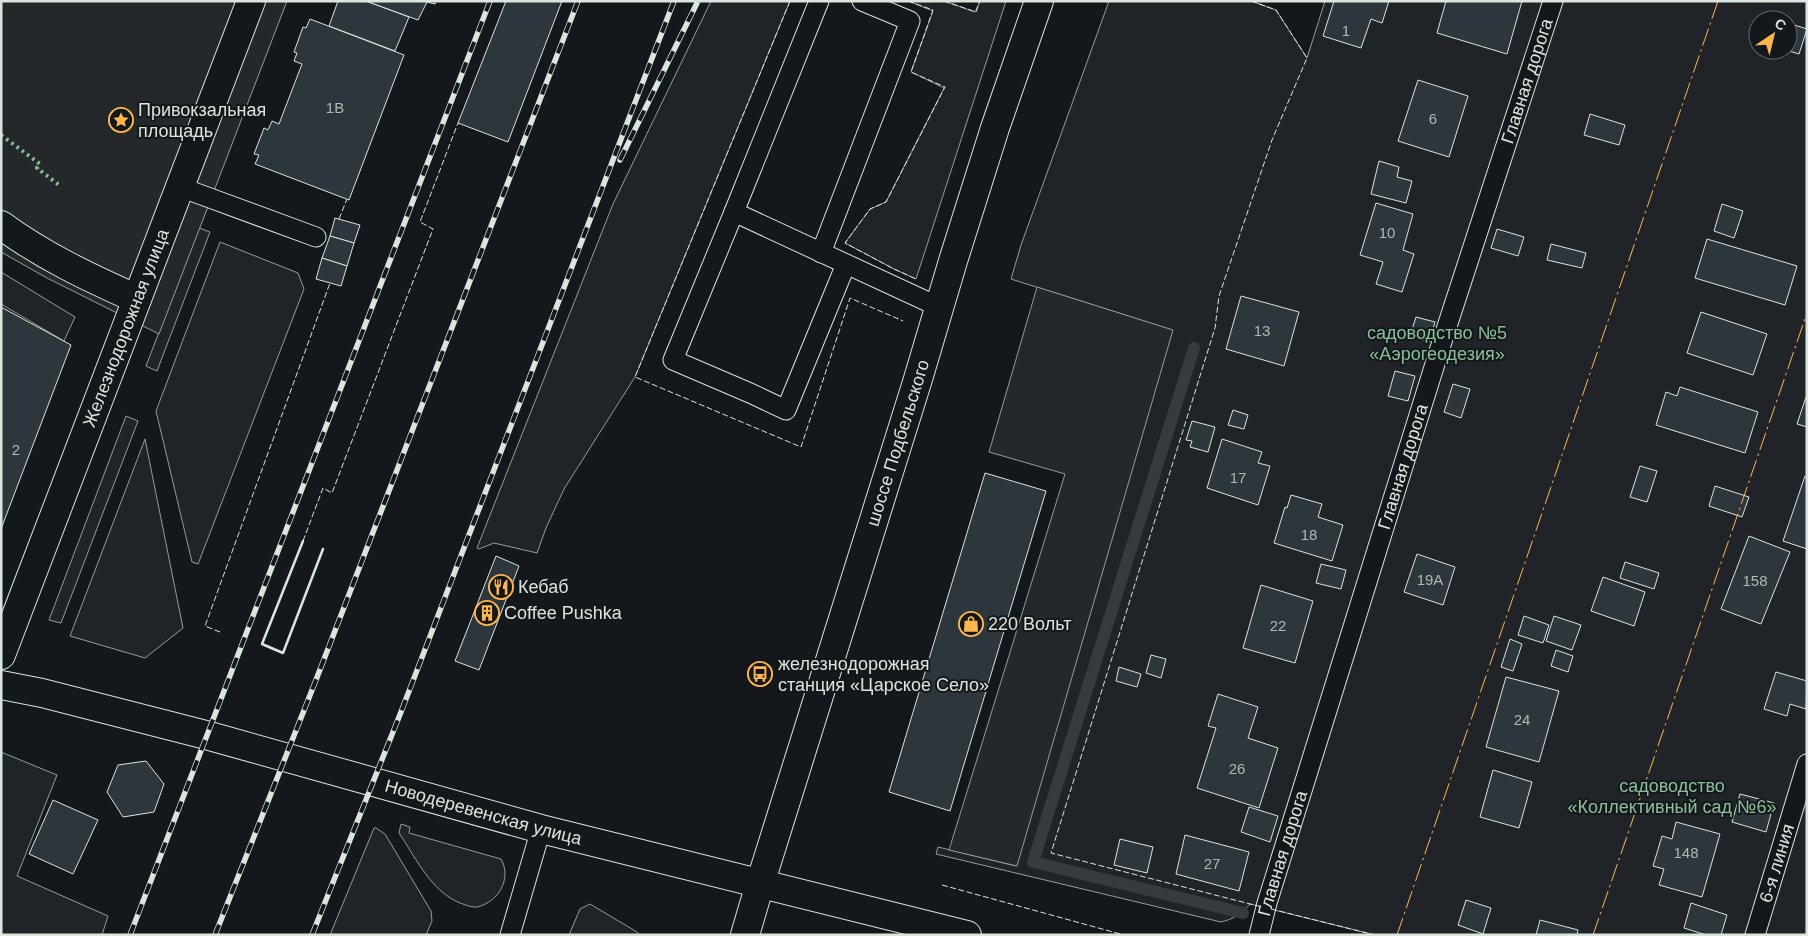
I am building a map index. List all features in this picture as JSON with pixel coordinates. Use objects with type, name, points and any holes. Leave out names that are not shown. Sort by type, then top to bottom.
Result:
[{"type":"street","name":"Железнодорожная улица","points":[[1,655],[251,1]]},
{"type":"street","name":"шоссе Подбельского","points":[[745,935],[904,426],[953,261],[995,128],[1039,1]]},
{"type":"street","points":[[1,225],[25,242],[89,277],[137,299]]},
{"type":"street","name":"Новодеревенская улица","points":[[1,685],[42,693],[206,735],[540,829],[967,935]]},
{"type":"lane","points":[[819,1],[673,360],[786,410],[846,264]]},
{"type":"lane","points":[[821,252],[910,21],[862,1]]},
{"type":"lane","name":"Главная дорога","points":[[1260,935],[1270,894],[1439,351],[1553,1]]},
{"type":"lane","points":[[180,187],[316,237]]},
{"type":"lane","points":[[734,212],[939,307]]},
{"type":"lane","name":"6-я линия","points":[[1755,935],[1807,764]]},
{"type":"lane","points":[[510,935],[540,829]]},
{"type":"green space","points":[[711,1],[790,1],[635,377],[564,489],[537,553],[494,543],[479,549],[477,548],[613,204]]},
{"type":"green space","points":[[908,1],[944,1],[975,12],[980,1],[1006,1],[916,279],[845,243],[870,209],[886,202],[944,88],[911,72],[933,11]]},
{"type":"green space","name":"садоводство №5 «Аэрогеодезия»","points":[[1109,1],[1251,1],[1276,10],[1307,58],[1325,1],[1807,1],[1807,935],[1375,935],[1250,904],[1237,916],[1221,922],[936,854],[938,847],[1016,866],[1172,330],[1011,279],[1021,245]]},
{"type":"green space","points":[[199,228],[210,232],[157,371],[146,366]]},
{"type":"green space","points":[[220,242],[298,273],[304,289],[198,564],[192,562],[156,411]]},
{"type":"green space","points":[[1,272],[75,317],[64,341],[1,304]]},
{"type":"green space","points":[[126,416],[138,421],[61,623],[49,620]]},
{"type":"green space","points":[[145,439],[183,628],[145,658],[70,636]]},
{"type":"green space","points":[[1,752],[57,775],[17,876],[108,916],[102,935],[1,935]]},
{"type":"green space","points":[[401,824],[410,827],[409,833],[501,859],[505,874],[504,881],[497,895],[485,904],[474,907],[457,902],[443,893],[422,869],[399,833]]},
{"type":"green space","points":[[374,828],[385,834],[431,911],[432,921],[426,935],[330,935]]},
{"type":"green space","points":[[590,904],[640,935],[569,935],[580,909]]},
{"type":"shaded area","name":"Привокзальная площадь","points":[[1,1],[287,1],[159,334],[47,278],[1,252]]},
{"type":"shaded area","points":[[1037,287],[1173,330],[1017,866],[949,850],[1065,474],[989,452]]},
{"type":"building","points":[[338,1],[366,1],[409,17],[395,51],[329,26]]},
{"type":"building","points":[[366,1],[436,1],[435,4],[427,2],[418,20]]},
{"type":"building","points":[[506,1],[562,1],[508,142],[458,123]]},
{"type":"building","points":[[1334,1],[1389,1],[1382,23],[1371,19],[1361,48],[1323,36]]},
{"type":"building","points":[[1446,1],[1522,1],[1507,54],[1437,33]]},
{"type":"building","points":[[310,19],[404,55],[349,200],[255,164],[259,155],[254,154],[264,128],[268,130],[272,121],[279,124],[302,64],[294,61],[297,53],[294,52],[303,27],[306,28]]},
{"type":"building","points":[[1798,26],[1807,29],[1798,54]]},
{"type":"building","points":[[1418,80],[1468,96],[1449,157],[1398,141]]},
{"type":"building","points":[[1590,114],[1625,125],[1619,145],[1584,135]]},
{"type":"building","points":[[1379,161],[1399,167],[1397,177],[1412,181],[1406,203],[1371,194]]},
{"type":"building","points":[[1376,203],[1413,214],[1403,250],[1414,254],[1402,292],[1376,284],[1383,262],[1360,255]]},
{"type":"building","points":[[1722,204],[1743,211],[1734,238],[1714,231]]},
{"type":"building","points":[[335,218],[360,225],[354,243],[330,236]]},
{"type":"building","points":[[1497,229],[1524,237],[1518,256],[1491,248]]},
{"type":"building","points":[[330,236],[354,243],[347,266],[322,258]]},
{"type":"building","points":[[1707,239],[1797,266],[1785,305],[1695,278]]},
{"type":"building","points":[[1551,244],[1586,253],[1582,268],[1547,260]]},
{"type":"building","points":[[322,258],[347,266],[341,286],[316,279]]},
{"type":"building","points":[[1241,296],[1299,312],[1284,366],[1226,349]]},
{"type":"building","points":[[1,307],[71,345],[1,529]]},
{"type":"building","points":[[1701,312],[1767,334],[1753,375],[1687,353]]},
{"type":"building","points":[[1416,317],[1435,322],[1429,342],[1410,336]]},
{"type":"building","points":[[1395,371],[1415,376],[1408,401],[1388,396]]},
{"type":"building","points":[[1453,384],[1470,389],[1461,418],[1444,412]]},
{"type":"building","points":[[1680,387],[1758,412],[1745,453],[1656,425],[1666,392],[1677,396]]},
{"type":"building","points":[[1807,397],[1807,427],[1797,424]]},
{"type":"building","points":[[1233,410],[1248,415],[1244,429],[1228,425]]},
{"type":"building","points":[[1192,421],[1215,427],[1208,452],[1190,447],[1192,441],[1186,440]]},
{"type":"building","points":[[1222,439],[1262,452],[1258,463],[1270,466],[1258,505],[1207,488]]},
{"type":"building","points":[[1640,466],[1657,471],[1647,502],[1630,497]]},
{"type":"building","points":[[985,473],[1046,491],[950,811],[889,792]]},
{"type":"building","points":[[1805,476],[1807,477],[1807,549],[1783,541]]},
{"type":"building","points":[[1715,486],[1749,497],[1742,517],[1709,506]]},
{"type":"building","points":[[1291,495],[1322,504],[1318,517],[1343,525],[1332,561],[1274,543],[1285,507],[1287,508]]},
{"type":"building","points":[[1749,536],[1790,552],[1761,624],[1721,609]]},
{"type":"building","points":[[1417,554],[1455,567],[1443,605],[1404,592]]},
{"type":"building","name":"Coffee Pushka","points":[[496,556],[519,566],[479,670],[455,661]]},
{"type":"building","points":[[1625,562],[1659,573],[1654,589],[1620,578]]},
{"type":"building","points":[[1321,564],[1346,570],[1341,589],[1316,583]]},
{"type":"building","points":[[1603,577],[1645,592],[1634,626],[1591,611]]},
{"type":"building","points":[[1261,585],[1313,601],[1295,663],[1243,648]]},
{"type":"building","points":[[1524,616],[1549,625],[1543,643],[1518,635]]},
{"type":"building","points":[[1554,616],[1581,625],[1572,650],[1546,641]]},
{"type":"building","points":[[1510,639],[1522,644],[1513,671],[1501,667]]},
{"type":"building","points":[[1556,650],[1573,656],[1568,672],[1551,666]]},
{"type":"building","points":[[1151,655],[1166,659],[1161,678],[1146,673]]},
{"type":"building","points":[[1119,667],[1141,674],[1137,687],[1116,681]]},
{"type":"building","points":[[1776,672],[1807,681],[1806,709],[1790,704],[1787,716],[1764,709]]},
{"type":"building","points":[[1506,677],[1559,691],[1539,762],[1486,747]]},
{"type":"building","points":[[1218,694],[1258,707],[1248,738],[1278,748],[1259,808],[1197,788],[1216,728],[1208,726]]},
{"type":"building","points":[[146,761],[164,784],[154,812],[123,817],[107,792],[118,765]]},
{"type":"building","points":[[1493,770],[1532,782],[1519,828],[1480,817]]},
{"type":"building","points":[[1740,794],[1774,803],[1766,832],[1732,822]]},
{"type":"building","points":[[53,800],[98,820],[73,874],[29,854]]},
{"type":"building","points":[[1249,807],[1278,816],[1270,842],[1241,832]]},
{"type":"building","points":[[1676,822],[1720,834],[1702,897],[1659,885],[1664,869],[1653,866],[1662,836],[1672,839]]},
{"type":"building","points":[[1185,835],[1249,852],[1239,891],[1176,874]]},
{"type":"building","points":[[1120,839],[1153,847],[1147,873],[1114,865]]},
{"type":"building","points":[[1466,900],[1491,908],[1483,934],[1458,925]]},
{"type":"building","points":[[1691,903],[1727,915],[1721,935],[1706,935],[1684,928]]},
{"type":"building","points":[[1540,920],[1578,930],[1577,935],[1536,935]]},
{"type":"waterway","points":[[1194,348],[1033,862],[1243,913]]},
{"type":"railway","points":[[130,935],[490,1]]},
{"type":"railway","points":[[215,935],[316,680],[578,1]]},
{"type":"railway","points":[[312,935],[401,712],[674,1]]},
{"type":"railway","points":[[620,160],[698,1]]},
{"type":"hedge","points":[[1,135],[40,164],[37,168],[59,185]]},
{"type":"fence","points":[[790,1],[635,377],[801,447],[850,298],[903,321]]},
{"type":"fence","points":[[908,1],[933,10],[911,72],[945,87],[886,202],[870,209],[845,243],[916,279]]},
{"type":"fence","points":[[944,1],[976,12],[980,1]]},
{"type":"fence","points":[[1251,1],[1276,10],[1307,58],[1272,140],[1219,296],[1215,328],[1051,853],[1262,907]]},
{"type":"fence","points":[[303,541],[323,488],[332,493],[433,229],[420,222],[458,123]]},
{"type":"fence","points":[[339,219],[347,199]]},
{"type":"fence","points":[[220,632],[205,626],[330,283]]},
{"type":"fence","points":[[942,885],[1124,935]]},
{"type":"fence","points":[[1271,909],[1375,935]]},
{"type":"wall","points":[[303,541],[262,644],[283,653],[323,549]]},
{"type":"power","points":[[1397,935],[1718,1]]},
{"type":"power","points":[[1593,935],[1807,313]]},
{"type":"place","name":"Привокзальная площадь","points":[[121,120]]},
{"type":"place","name":"Кебаб","points":[[501,587]]},
{"type":"place","name":"Coffee Pushka","points":[[487,613]]},
{"type":"place","name":"220 Вольт","points":[[971,624]]},
{"type":"place","name":"железнодорожная станция «Царское Село»","points":[[760,674]]},
{"type":"park label","name":"садоводство «Коллективный сад №6»","points":[[1672,796]]}]
